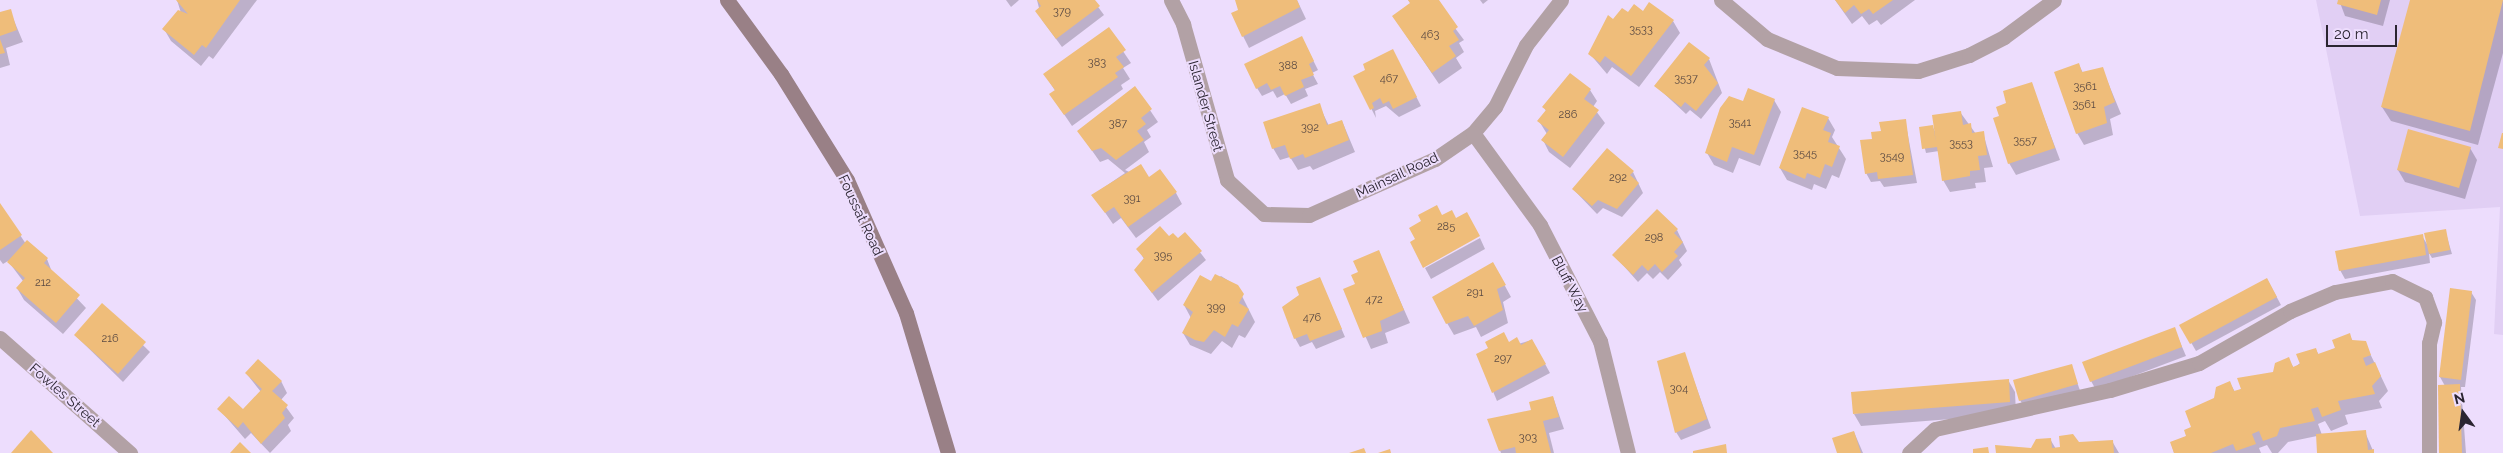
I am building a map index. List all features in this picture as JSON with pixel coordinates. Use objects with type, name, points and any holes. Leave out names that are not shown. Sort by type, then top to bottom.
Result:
[{"type":"main road","name":"Foussat Road","points":[[727,0],[781,74],[847,180],[906,313],[948,453]]},
{"type":"street","name":"Islander Street","points":[[1171,0],[1183,24],[1227,180],[1251,205]]},
{"type":"street","name":"Mainsail Road","points":[[1251,205],[1264,214],[1309,215],[1435,159],[1473,133],[1495,107],[1526,45],[1561,0]]},
{"type":"street","points":[[1721,0],[1767,39],[1837,68],[1918,71],[1969,55],[2004,37],[2054,0]]},
{"type":"street","name":"Bluff Way","points":[[1473,133],[1540,226],[1600,341],[1628,453]]},
{"type":"street","points":[[1909,453],[1934,429],[2110,390],[2199,363],[2308,304],[2335,292],[2392,281],[2425,298],[2434,322],[2429,343],[2429,453]]},
{"type":"street","name":"Fowles Street","points":[[0,338],[130,453]]},
{"type":"shaded area","points":[[2316,0],[2503,0],[2503,335],[2494,334],[2500,207],[2360,216]]},
{"type":"building","points":[[176,0],[240,0],[206,48],[202,45],[194,55],[162,29],[178,10],[188,14]]},
{"type":"building","points":[[1037,0],[1095,0],[1100,6],[1056,39],[1035,11],[1041,6]]},
{"type":"building","points":[[1235,0],[1297,0],[1300,7],[1242,37],[1231,13],[1238,10]]},
{"type":"building","points":[[1408,0],[1439,0],[1458,27],[1453,31],[1459,40],[1449,46],[1456,56],[1432,73],[1392,16],[1410,3]]},
{"type":"building","points":[[1835,0],[1893,0],[1873,14],[1869,9],[1861,14],[1854,5],[1845,13]]},
{"type":"building","points":[[2338,0],[2381,0],[2377,15],[2337,4]]},
{"type":"building","points":[[2410,0],[2503,0],[2470,131],[2381,107]]},
{"type":"building","points":[[1649,2],[1674,20],[1631,76],[1605,56],[1600,63],[1588,54],[1608,15],[1613,19],[1622,8],[1628,12],[1634,4],[1643,11]]},
{"type":"building","points":[[11,9],[17,30],[0,36],[0,12]]},
{"type":"building","points":[[1109,27],[1126,50],[1116,57],[1124,67],[1115,73],[1118,77],[1064,115],[1049,94],[1055,90],[1043,74]]},
{"type":"building","points":[[1302,36],[1314,61],[1309,64],[1314,75],[1301,80],[1304,87],[1285,96],[1280,86],[1271,90],[1267,83],[1256,89],[1244,64]]},
{"type":"building","points":[[0,39],[5,53],[0,54]]},
{"type":"building","points":[[1689,42],[1710,58],[1704,65],[1718,83],[1696,111],[1685,102],[1681,107],[1654,86]]},
{"type":"building","points":[[1393,49],[1417,97],[1393,109],[1389,101],[1383,104],[1380,98],[1372,103],[1374,108],[1370,110],[1353,76],[1365,70],[1363,64]]},
{"type":"building","points":[[2079,63],[2082,72],[2103,67],[2115,102],[2104,107],[2107,123],[2076,134],[2054,72]]},
{"type":"building","points":[[1570,73],[1591,89],[1584,99],[1599,110],[1563,157],[1541,140],[1549,130],[1537,121],[1546,110],[1542,107]]},
{"type":"building","points":[[2032,82],[2055,148],[2008,164],[1993,118],[1999,116],[1996,107],[2006,103],[2003,91]]},
{"type":"building","points":[[1135,86],[1152,109],[1141,118],[1146,124],[1137,131],[1144,140],[1116,160],[1101,148],[1092,151],[1077,131]]},
{"type":"building","points":[[1748,88],[1775,99],[1754,155],[1732,147],[1727,162],[1705,153],[1720,108],[1729,96],[1743,101]]},
{"type":"building","points":[[1320,103],[1327,125],[1342,120],[1349,140],[1305,158],[1303,154],[1290,159],[1285,145],[1272,149],[1263,122]]},
{"type":"building","points":[[1802,107],[1829,117],[1823,130],[1831,133],[1828,142],[1840,146],[1832,167],[1825,164],[1820,178],[1807,173],[1805,179],[1779,168]]},
{"type":"building","points":[[1961,111],[1963,125],[1971,123],[1972,133],[1984,131],[1987,155],[1978,156],[1980,170],[1970,171],[1970,176],[1942,181],[1937,147],[1922,149],[1919,127],[1933,125],[1936,142],[1932,115]]},
{"type":"building","points":[[1906,119],[1913,175],[1878,179],[1877,172],[1865,174],[1860,140],[1872,139],[1871,132],[1881,131],[1879,122]]},
{"type":"building","points":[[2408,129],[2471,147],[2459,188],[2397,170]]},
{"type":"building","points":[[2503,133],[2503,149],[2498,148]]},
{"type":"building","points":[[1607,148],[1634,171],[1630,175],[1639,183],[1617,209],[1598,200],[1592,206],[1572,189]]},
{"type":"building","points":[[1141,164],[1149,177],[1160,169],[1177,192],[1128,227],[1114,207],[1105,213],[1091,195]]},
{"type":"building","points":[[0,203],[22,235],[0,250]]},
{"type":"building","points":[[1437,205],[1442,215],[1452,210],[1456,218],[1467,212],[1480,236],[1423,268],[1410,242],[1415,239],[1409,228],[1421,221],[1418,215]]},
{"type":"building","points":[[1657,209],[1678,229],[1674,233],[1683,242],[1674,252],[1678,256],[1662,272],[1655,264],[1648,271],[1642,265],[1633,275],[1612,255]]},
{"type":"building","points":[[1160,226],[1169,236],[1173,233],[1178,238],[1185,232],[1202,251],[1152,293],[1134,270],[1144,258],[1136,249]]},
{"type":"building","points":[[2446,229],[2450,250],[2429,254],[2424,233]]},
{"type":"building","points":[[2423,234],[2426,255],[2339,271],[2335,251]]},
{"type":"building","points":[[27,240],[48,258],[44,263],[80,295],[56,323],[16,288],[25,278],[7,262]]},
{"type":"building","points":[[1379,250],[1404,310],[1380,321],[1382,331],[1363,338],[1343,289],[1355,284],[1351,275],[1358,272],[1353,261]]},
{"type":"building","points":[[1493,262],[1506,285],[1497,289],[1503,310],[1474,326],[1468,316],[1446,324],[1432,297]]},
{"type":"building","points":[[1215,274],[1238,285],[1244,294],[1239,303],[1249,309],[1238,327],[1232,324],[1225,337],[1214,330],[1204,342],[1195,340],[1182,333],[1193,312],[1183,305],[1200,275],[1211,281]]},
{"type":"building","points":[[1320,277],[1342,329],[1310,341],[1307,334],[1294,339],[1282,307],[1299,295],[1296,287]]},
{"type":"building","points":[[2267,278],[2277,297],[2190,344],[2179,325]]},
{"type":"building","points":[[2450,288],[2472,291],[2461,380],[2439,377]]},
{"type":"building","points":[[102,303],[146,342],[118,374],[74,335]]},
{"type":"building","points":[[2175,327],[2182,347],[2090,382],[2082,362]]},
{"type":"building","points":[[1504,332],[1509,342],[1517,337],[1521,345],[1532,339],[1546,364],[1492,393],[1476,354],[1488,348],[1485,342]]},
{"type":"building","points":[[2350,333],[2352,340],[2366,341],[2371,355],[2363,358],[2366,366],[2375,362],[2381,376],[2372,386],[2375,394],[2338,401],[2341,410],[2322,417],[2318,407],[2311,409],[2315,421],[2280,428],[2277,436],[2263,441],[2259,431],[2252,434],[2256,444],[2236,451],[2233,444],[2211,453],[2174,453],[2170,442],[2186,436],[2184,430],[2191,427],[2185,411],[2214,398],[2216,387],[2230,381],[2234,391],[2241,389],[2237,378],[2273,372],[2275,363],[2289,357],[2293,367],[2300,364],[2296,354],[2316,348],[2318,354],[2335,348],[2332,340]]},
{"type":"building","points":[[1685,352],[1707,419],[1675,433],[1657,361]]},
{"type":"building","points":[[258,359],[282,381],[272,391],[288,405],[282,413],[285,418],[261,444],[243,422],[238,428],[217,409],[229,396],[243,409],[262,389],[245,373]]},
{"type":"building","points":[[2072,364],[2078,384],[2019,401],[2013,380]]},
{"type":"building","points":[[2009,379],[2010,402],[1853,414],[1851,392]]},
{"type":"building","points":[[2460,384],[2462,453],[2439,453],[2438,385]]},
{"type":"building","points":[[1553,396],[1559,417],[1543,421],[1551,453],[1516,453],[1515,447],[1499,451],[1487,419],[1531,410],[1529,402]]},
{"type":"building","points":[[31,430],[53,453],[11,453]]},
{"type":"building","points":[[2366,430],[2368,450],[2374,449],[2374,453],[2317,453],[2316,434]]},
{"type":"building","points":[[1854,431],[1861,453],[1837,453],[1832,438]]},
{"type":"building","points":[[2073,434],[2079,442],[2113,440],[2114,453],[1996,453],[1995,445],[2031,448],[2036,439],[2051,438],[2052,448],[2060,447],[2059,436]]},
{"type":"building","points":[[240,442],[251,453],[230,453]]},
{"type":"building","points":[[1726,444],[1727,453],[1693,453],[1693,451]]},
{"type":"building","points":[[1988,447],[1989,453],[1973,453],[1973,449]]},
{"type":"building","points":[[1364,448],[1366,453],[1349,453]]},
{"type":"building","points":[[1390,449],[1391,453],[1378,453]]}]
